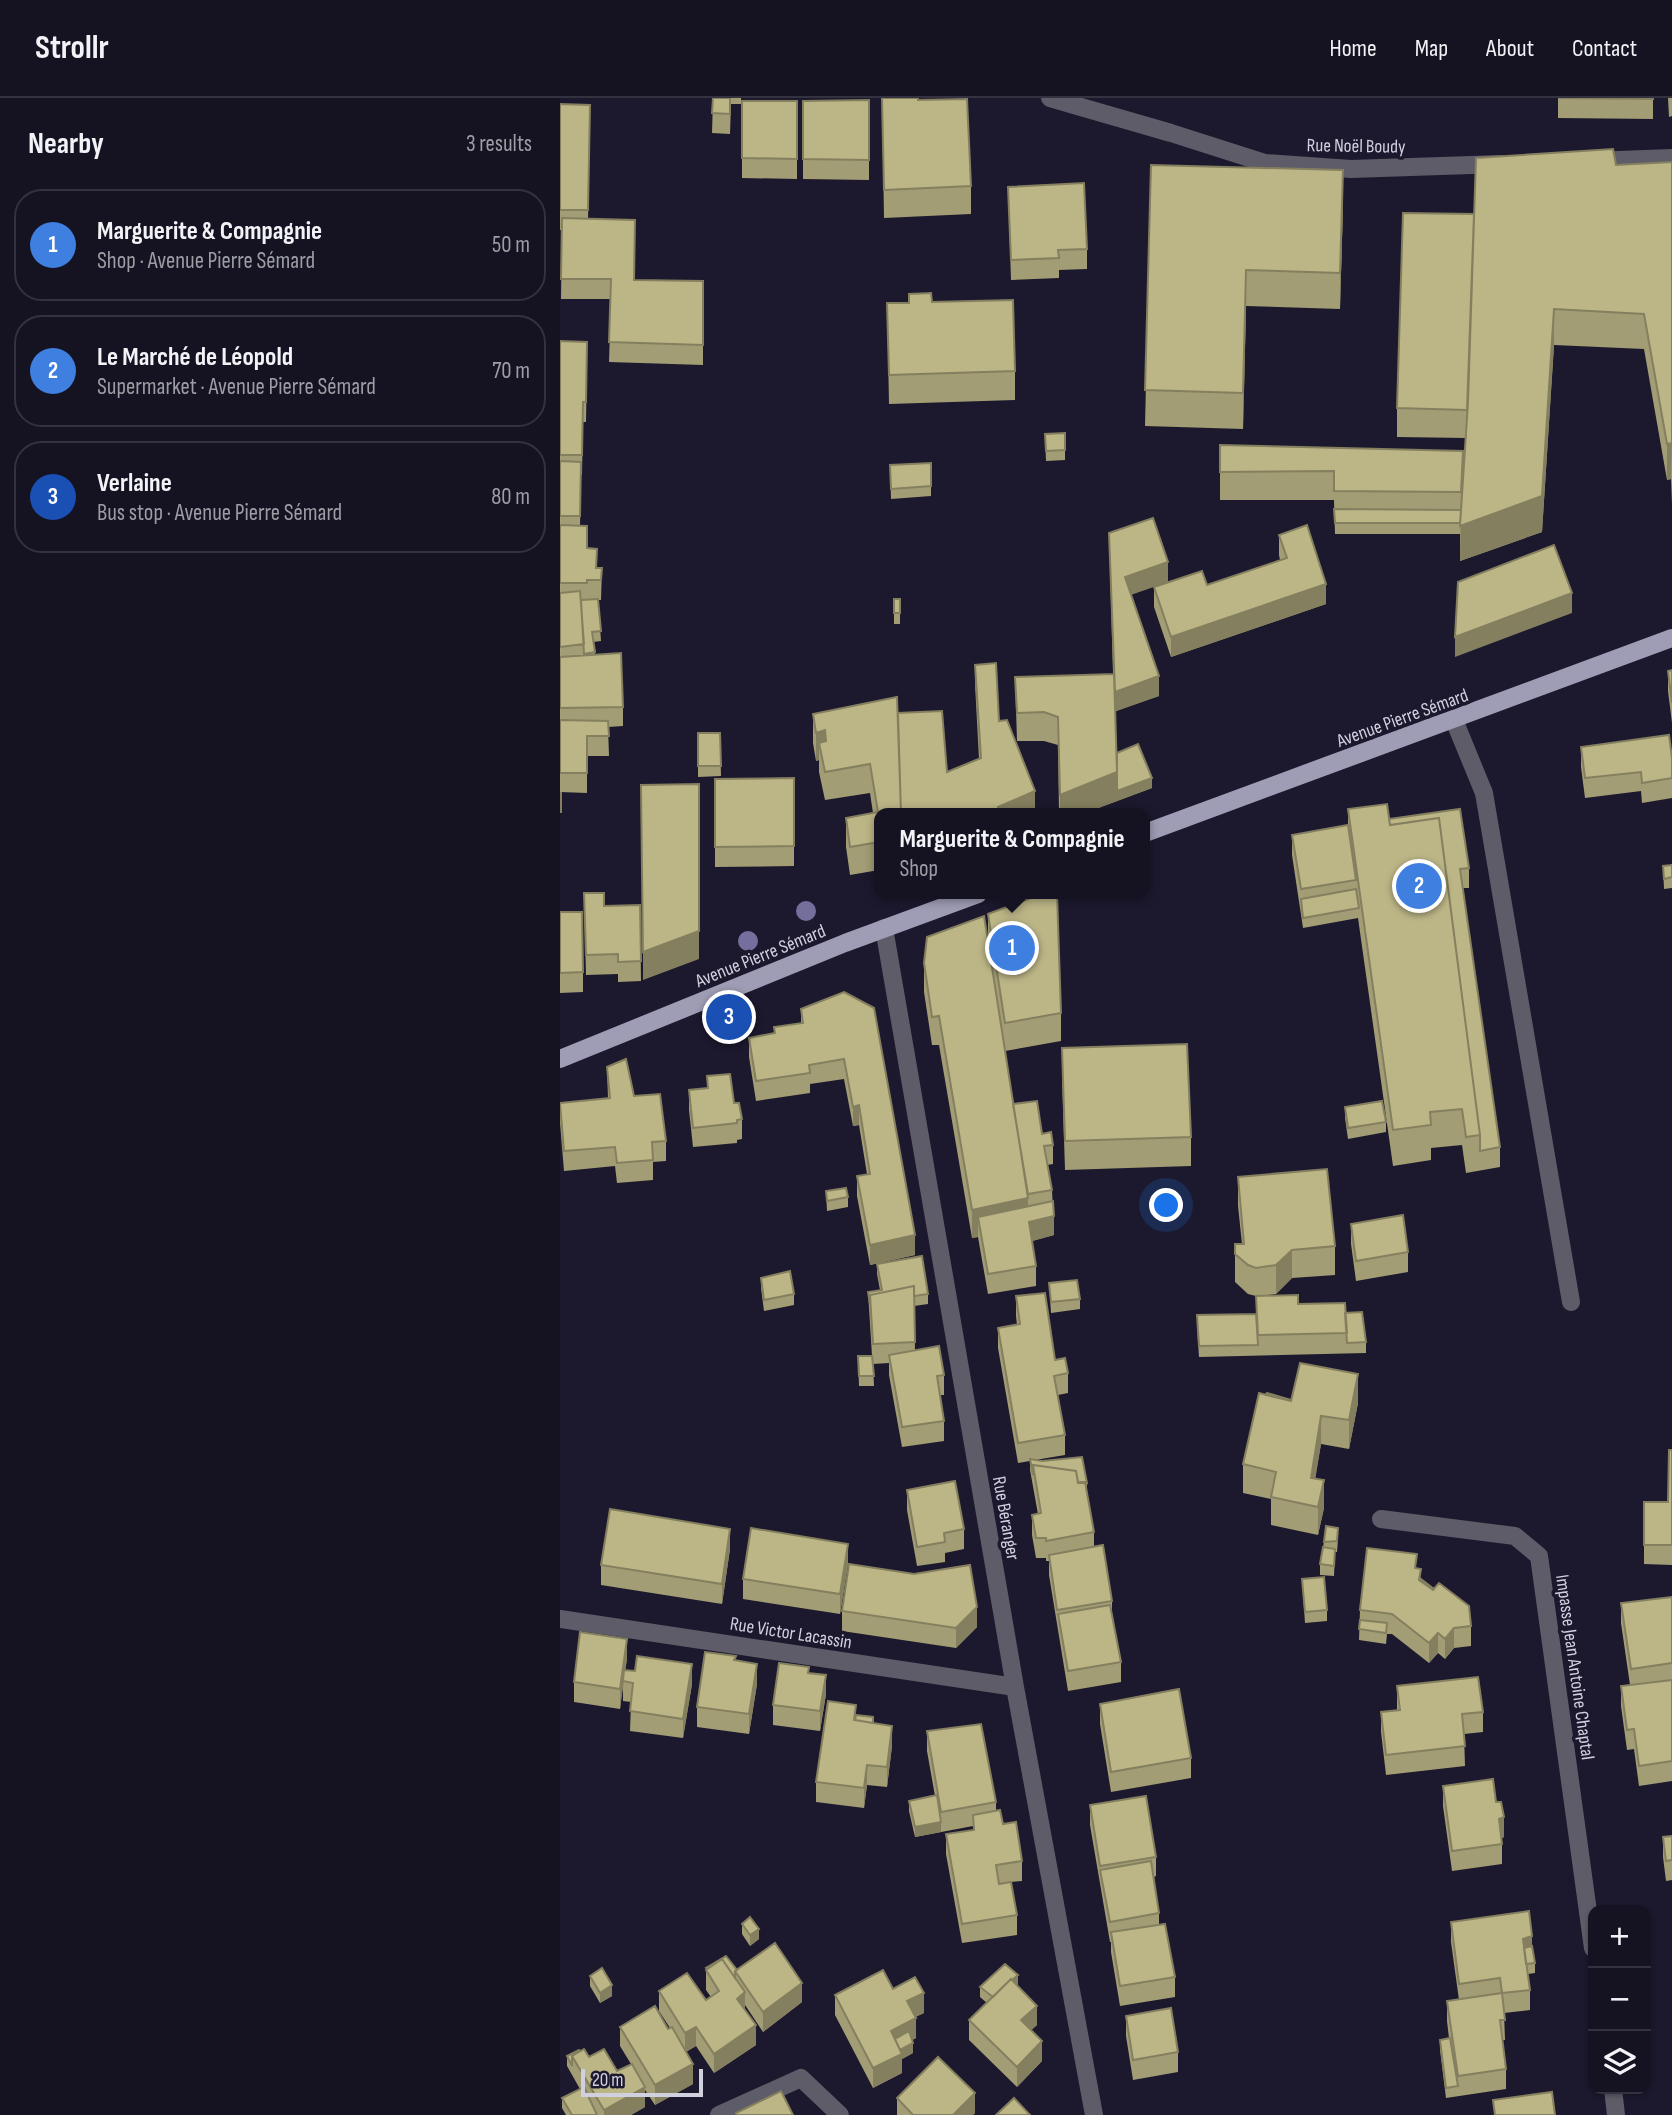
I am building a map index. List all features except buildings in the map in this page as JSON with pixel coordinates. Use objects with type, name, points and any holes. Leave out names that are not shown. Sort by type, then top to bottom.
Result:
[{"type":"main road","name":"Avenue Pierre Sémard","points":[[1150,831],[1672,638]]},
{"type":"main road","name":"Avenue Pierre Sémard","points":[[560,1059],[884,928],[964,899]]},
{"type":"street","name":"Rue Noël Boudy","points":[[1050,98],[1265,163],[1351,169],[1519,164]]},
{"type":"street","points":[[1574,162],[1672,158]]},
{"type":"street","points":[[1454,720],[1484,793],[1571,1303]]},
{"type":"street","name":"Rue Béranger","points":[[884,928],[1015,1687],[1094,2115]]},
{"type":"street","name":"Impasse Jean Antoine Chaptal","points":[[1381,1519],[1515,1536],[1539,1556],[1588,1912]]},
{"type":"street","name":"Rue Victor Lacassin","points":[[560,1619],[1015,1687]]},
{"type":"street","points":[[719,2115],[801,2078],[840,2115]]},
{"type":"street","points":[[1614,2094],[1616,2115]]},
{"type":"place","name":"Le Marché de Léopold","points":[[1419,886]]},
{"type":"place","name":"Marguerite & Compagnie","points":[[1012,948]]},
{"type":"place","name":"Verlaine","points":[[729,1017]]}]
